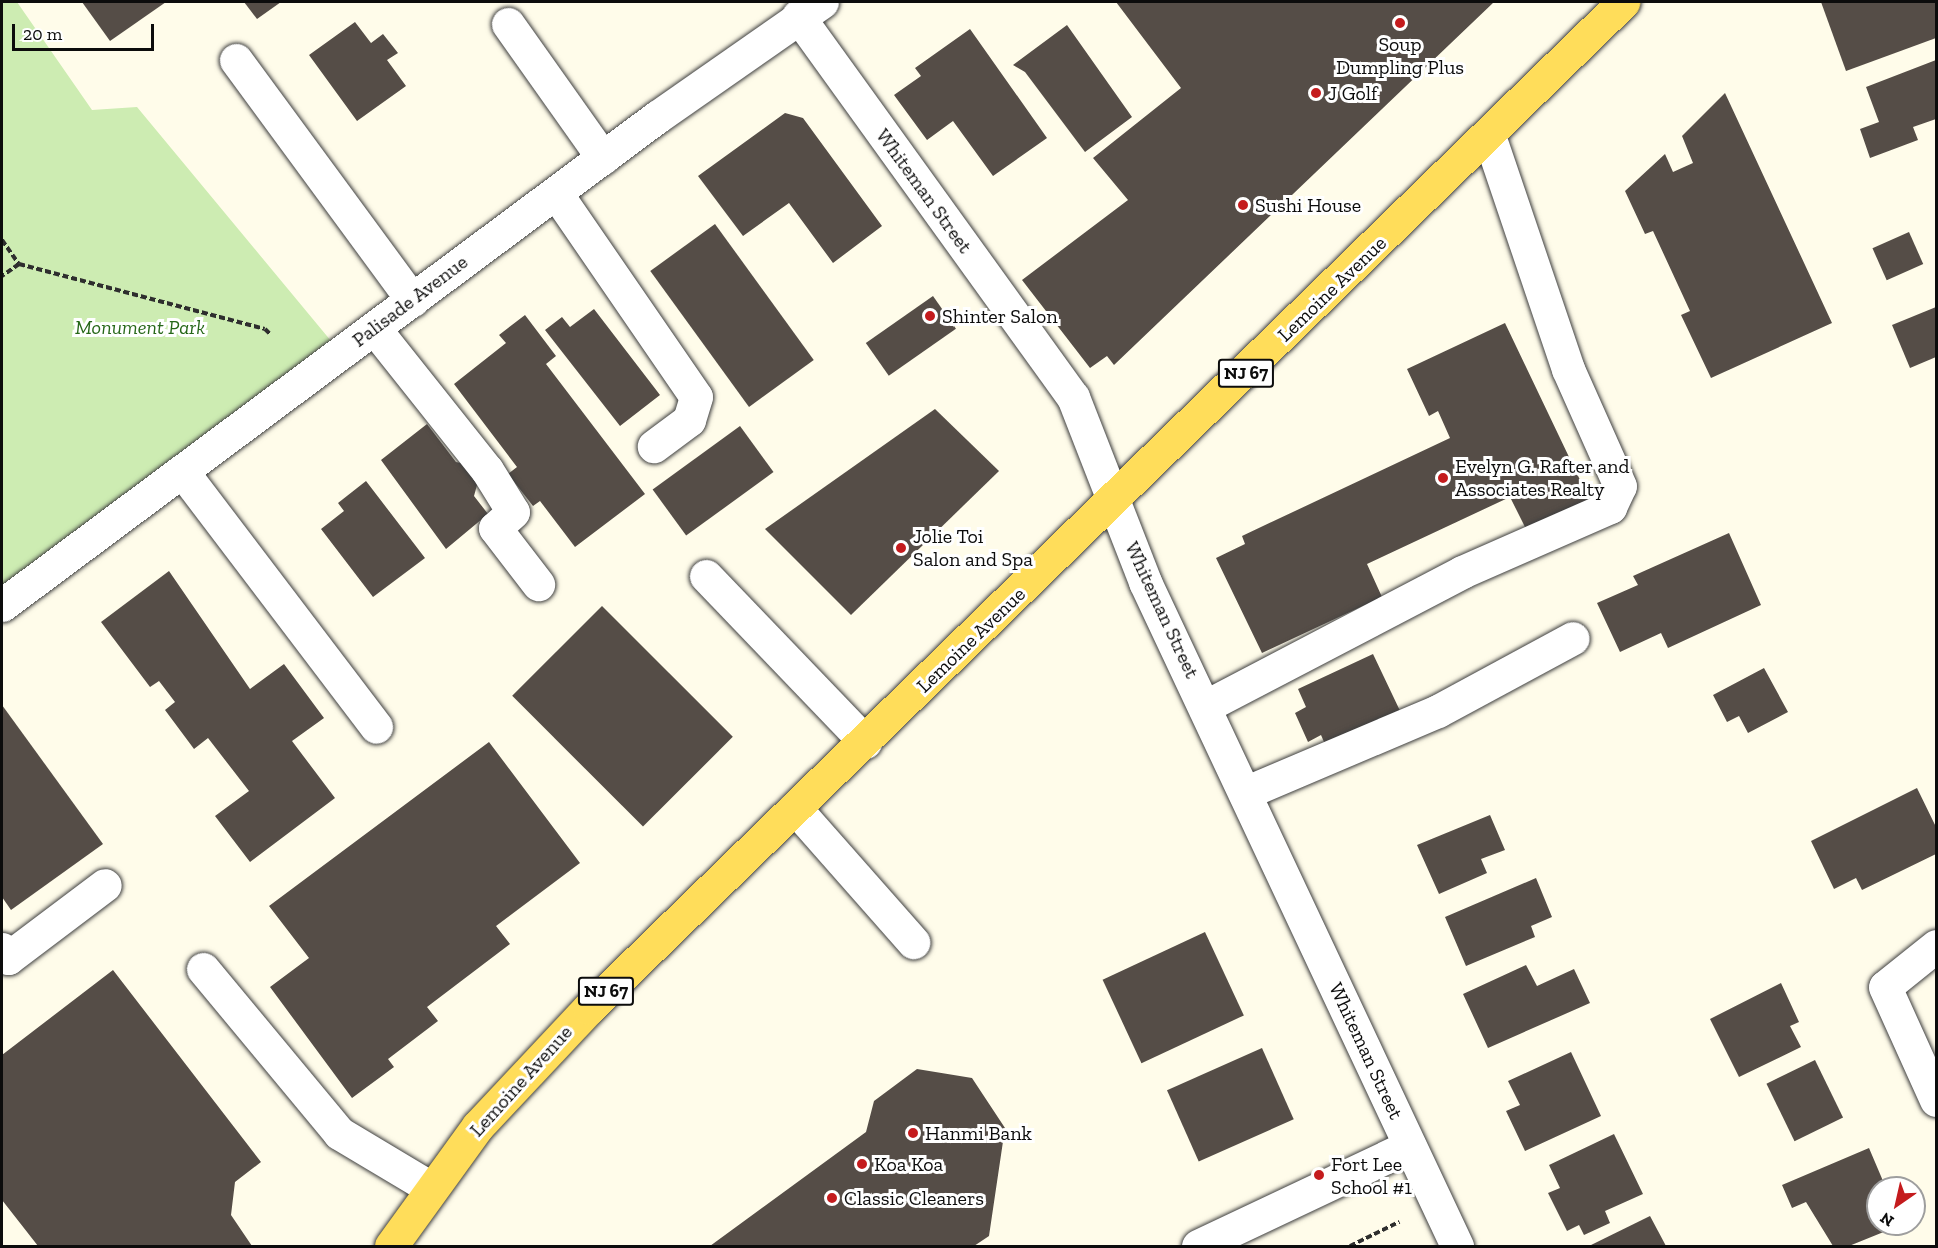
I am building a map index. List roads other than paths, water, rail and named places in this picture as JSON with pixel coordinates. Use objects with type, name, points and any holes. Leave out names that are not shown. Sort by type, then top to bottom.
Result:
[{"type":"main road","name":"Lemoine Avenue","points":[[396,1245],[431,1188],[534,1065],[795,808],[1115,501],[1623,2]]},
{"type":"street","name":"Palisade Avenue","points":[[2,605],[603,158],[793,10]]},
{"type":"street","name":"Whiteman Street","points":[[793,10],[1073,397],[1145,582],[1247,792],[1457,1246]]},
{"type":"street","points":[[508,24],[603,158]]},
{"type":"street","points":[[236,60],[412,300]]},
{"type":"street","points":[[1206,706],[1462,572],[1610,507],[1620,486],[1569,369],[1489,135]]},
{"type":"street","points":[[556,193],[696,397],[689,420],[654,446]]},
{"type":"street","points":[[374,328],[487,470],[513,512],[495,528],[538,584]]},
{"type":"street","points":[[182,471],[376,727]]},
{"type":"street","points":[[706,576],[865,742]]},
{"type":"street","points":[[1247,792],[1438,711],[1574,638]]},
{"type":"street","points":[[795,808],[914,942]]},
{"type":"street","points":[[2,949],[8,958],[105,885]]},
{"type":"street","points":[[1936,946],[1885,987],[1936,1100]]},
{"type":"street","points":[[203,969],[339,1133],[431,1188]]},
{"type":"street","points":[[1198,1246],[1410,1146]]},
{"type":"place","name":"Soup Dumpling Plus","points":[[1400,23]]},
{"type":"place","name":"J Golf","points":[[1316,93]]},
{"type":"place","name":"Sushi House","points":[[1243,205]]},
{"type":"place","name":"Shinter Salon","points":[[930,316]]},
{"type":"place","name":"Evelyn G. Rafter and Associates Realty","points":[[1443,478]]},
{"type":"place","name":"Jolie Toi Salon and Spa","points":[[901,548]]},
{"type":"place","name":"Hanmi Bank","points":[[913,1133]]},
{"type":"place","name":"Koa Koa","points":[[862,1164]]},
{"type":"place","name":"Fort Lee School #1","points":[[1319,1175]]},
{"type":"place","name":"Classic Cleaners","points":[[832,1198]]},
{"type":"park label","name":"Monument Park","points":[[140,327]]}]
